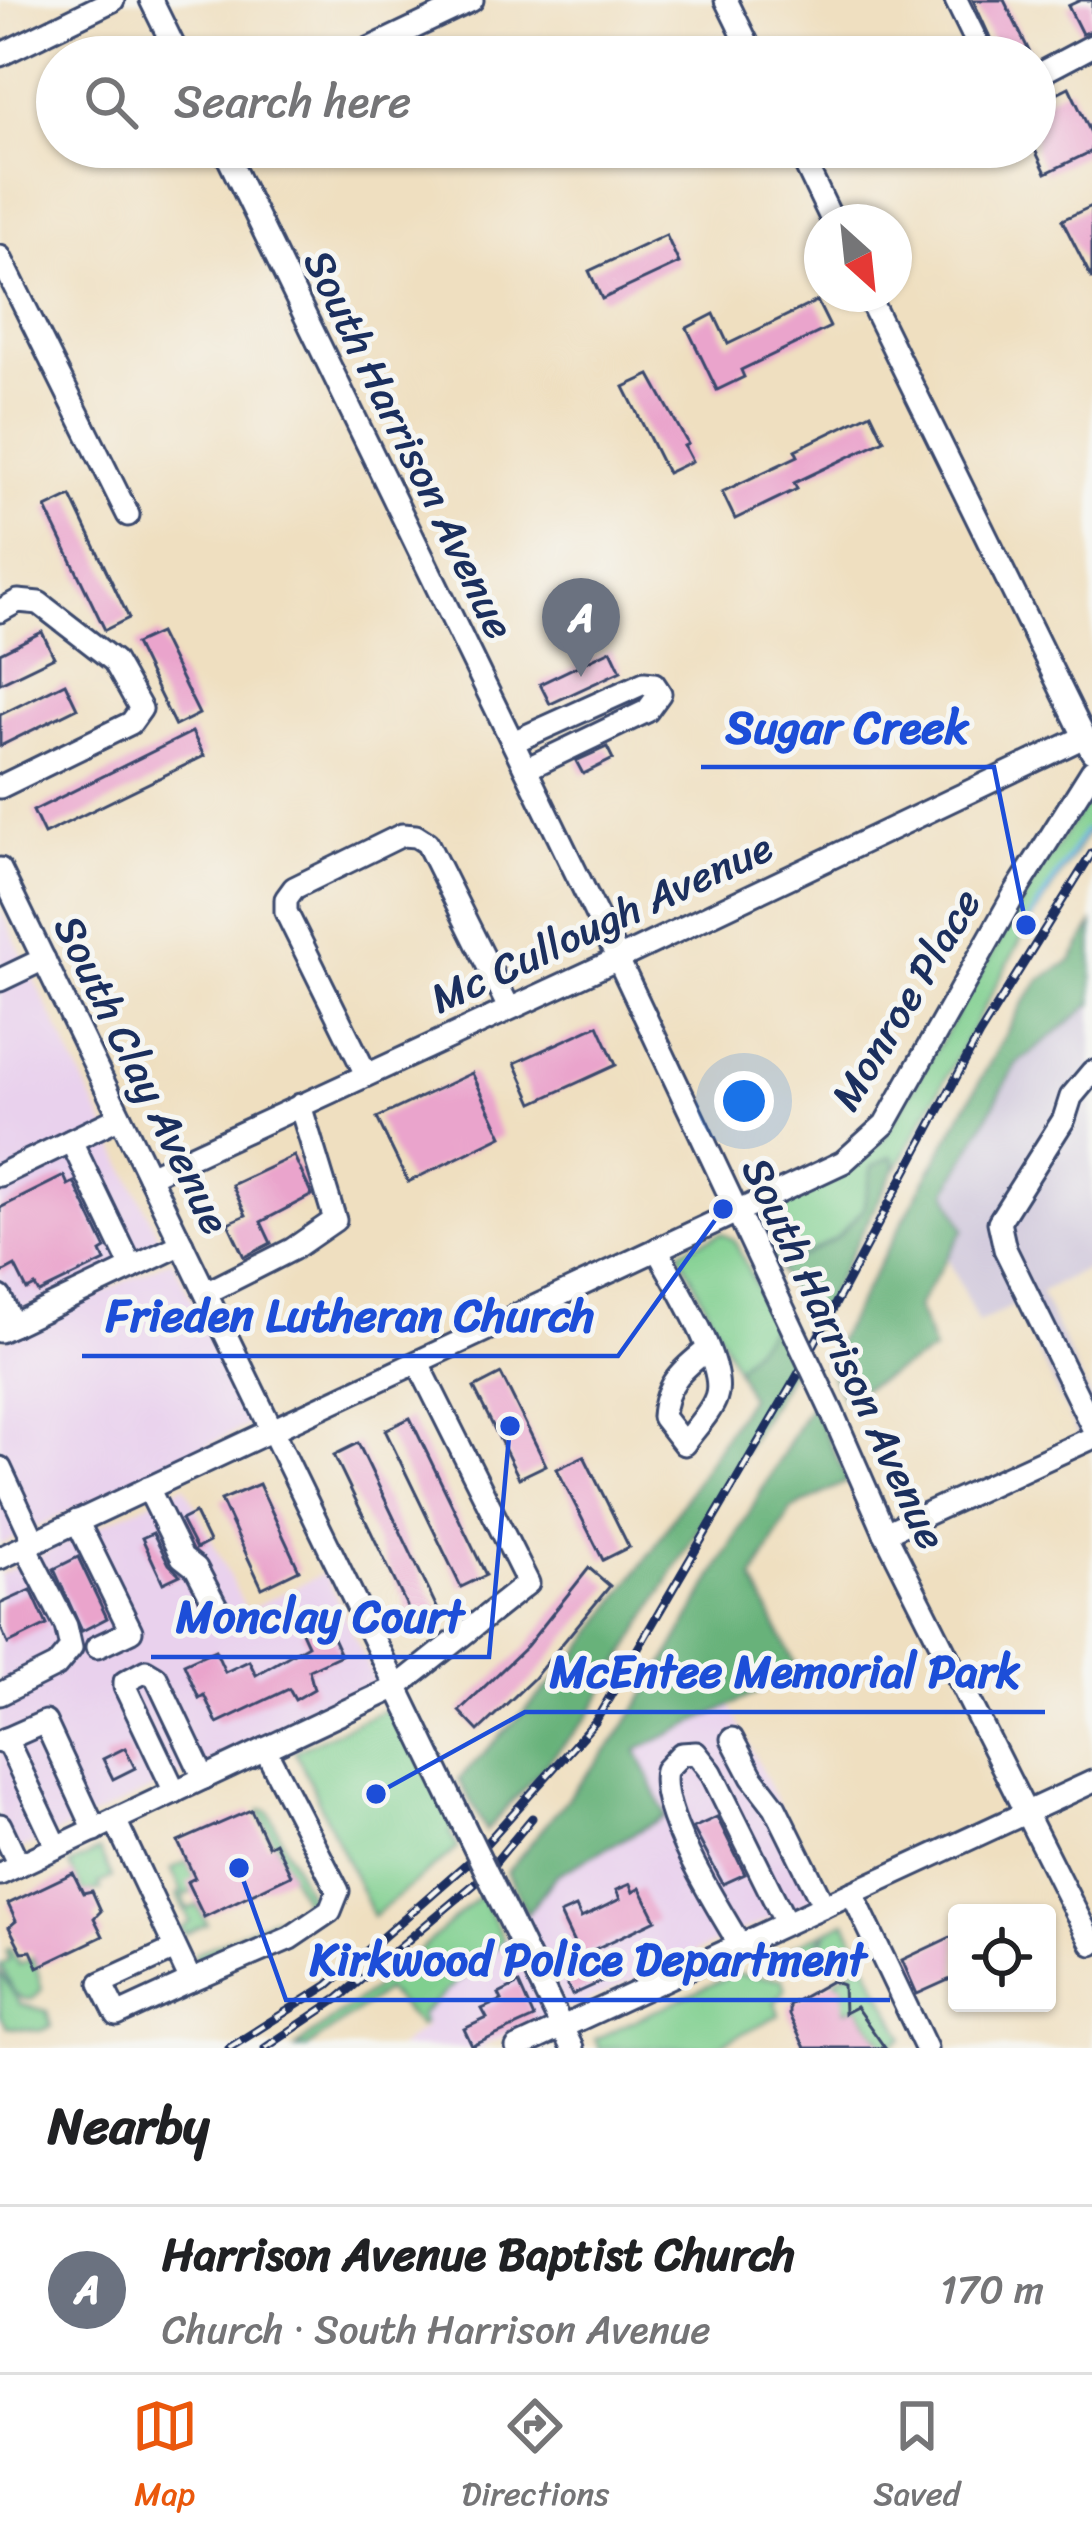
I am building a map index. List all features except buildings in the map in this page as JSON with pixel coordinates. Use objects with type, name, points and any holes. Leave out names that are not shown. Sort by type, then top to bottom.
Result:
[{"type":"street","points":[[40,36],[112,0]]},
{"type":"street","points":[[151,0],[169,36]]},
{"type":"street","points":[[396,36],[472,0]]},
{"type":"street","points":[[727,0],[744,36]]},
{"type":"street","points":[[956,0],[974,36]]},
{"type":"street","points":[[0,56],[36,38]]},
{"type":"street","points":[[1056,65],[1092,46]]},
{"type":"street","name":"South Harrison Avenue","points":[[233,168],[618,959],[885,1533],[1092,1944]]},
{"type":"street","points":[[807,168],[824,204]]},
{"type":"street","points":[[0,257],[128,515]]},
{"type":"street","points":[[876,312],[1088,745]]},
{"type":"street","points":[[0,611],[18,601],[39,603],[114,661],[141,709],[131,723],[0,787]]},
{"type":"street","points":[[512,742],[644,683],[654,684],[660,693],[646,711],[526,769]]},
{"type":"street","name":"Mc Cullough Avenue","points":[[148,1176],[1088,745]]},
{"type":"street","name":"Monroe Place","points":[[18,1549],[843,1162],[885,1124],[1015,893],[1092,771]]},
{"type":"street","points":[[366,1074],[286,912],[286,899],[294,888],[402,835],[427,843],[509,1008]]},
{"type":"street","name":"South Clay Avenue","points":[[0,868],[508,1916],[559,2038],[572,2048]]},
{"type":"street","points":[[0,980],[44,959]]},
{"type":"street","points":[[1092,1072],[1071,1097],[1064,1119],[999,1222],[1005,1249],[1092,1426]]},
{"type":"street","points":[[206,1293],[293,1249],[335,1220],[300,1105]]},
{"type":"street","points":[[0,1175],[120,1117]]},
{"type":"street","points":[[71,1141],[132,1268]]},
{"type":"street","points":[[0,1297],[7,1328],[182,1244]]},
{"type":"street","points":[[656,1249],[708,1349]]},
{"type":"street","points":[[0,1825],[10,1870],[397,1687],[528,1583],[418,1363]]},
{"type":"street","points":[[885,1533],[1092,1438]]},
{"type":"street","points":[[0,1468],[18,1549]]},
{"type":"street","points":[[148,1488],[182,1557],[196,1568],[218,1610]]},
{"type":"street","points":[[77,1521],[131,1631],[97,1647]]},
{"type":"street","points":[[0,1528],[66,1626],[71,1648],[56,1666],[0,1694]]},
{"type":"street","points":[[175,1792],[125,1687],[125,1682],[146,1671],[156,1677],[204,1778]]},
{"type":"street","points":[[57,1847],[3,1741],[45,1721],[191,1982]]},
{"type":"street","points":[[732,1739],[775,1807],[824,1906]]},
{"type":"street","points":[[176,1949],[100,1983],[117,2015],[290,1938],[330,1912],[338,1891],[266,1749]]},
{"type":"street","points":[[740,1945],[685,1847],[667,1790],[665,1770],[681,1754],[696,1754],[711,1772],[786,1923]]},
{"type":"street","points":[[517,2048],[559,2038],[740,1945],[1092,1782]]},
{"type":"street","points":[[852,1893],[926,2048]]},
{"type":"shaded area","points":[[0,909],[159,1237],[151,1249],[0,1321]]},
{"type":"shaded area","points":[[1092,1004],[1092,1266],[1040,1292],[1092,1403],[1092,1429],[1078,1436],[1015,1305],[978,1323],[947,1256],[963,1229],[947,1191],[1016,1064]]},
{"type":"shaded area","points":[[172,1259],[244,1410],[247,1426],[0,1545],[0,1341]]},
{"type":"shaded area","points":[[185,1485],[246,1610],[325,1573],[375,1681],[362,1694],[0,1859],[0,1574]]},
{"type":"shaded area","points":[[730,1705],[822,1895],[570,2009],[523,1920],[556,1875],[665,1816],[636,1751]]},
{"type":"shaded area","points":[[508,1936],[546,2013],[544,2022],[479,2048],[397,2048],[425,2027],[420,2015]]},
{"type":"green space","points":[[1092,794],[1092,826],[1034,916],[897,1167],[892,1157],[872,1167],[863,1210],[836,1238],[779,1269],[756,1217],[857,1165],[884,1138],[1041,870]]},
{"type":"green space","points":[[1092,925],[1092,1004],[1016,1064],[947,1191],[964,1229],[917,1307],[934,1351],[843,1399],[825,1363],[1021,1006],[1040,980],[1072,960]]},
{"type":"green space","points":[[892,1156],[896,1167],[810,1332],[779,1269],[836,1238],[863,1210],[872,1167]]},
{"type":"green space","points":[[722,1233],[734,1240],[774,1324],[736,1368],[679,1251]]},
{"type":"green space","points":[[774,1324],[794,1365],[589,1716],[486,1831],[459,1779],[573,1661],[656,1545],[749,1397],[736,1368]]},
{"type":"green space","points":[[811,1403],[848,1481],[791,1510],[753,1579],[799,1673],[637,1750],[666,1816],[556,1875],[527,1914],[507,1872],[617,1738],[659,1673]]},
{"type":"green space","points":[[383,1710],[397,1715],[455,1827],[450,1833],[458,1848],[373,1916],[295,1751]]},
{"type":"green space","points":[[259,1811],[269,1812],[310,1898],[323,1896],[312,1912],[293,1922],[288,1913],[304,1902]]},
{"type":"green space","points":[[99,1851],[112,1877],[98,1884],[101,1890],[83,1893],[69,1865]]},
{"type":"green space","points":[[187,1861],[195,1878],[192,1892],[183,1897],[188,1909],[198,1905],[207,1924],[185,1934],[180,1929],[190,1922],[171,1869]]},
{"type":"green space","points":[[481,1895],[504,1940],[420,2015],[423,2023],[419,2026],[386,1990],[307,2048],[295,2048],[392,1975]]},
{"type":"green space","points":[[274,1917],[282,1925],[279,1929],[200,1966],[194,1964],[195,1954]]},
{"type":"green space","points":[[846,1922],[859,1949],[823,1964],[818,1951],[829,1930]]},
{"type":"green space","points":[[824,1932],[812,1951],[795,1964],[753,1965]]},
{"type":"green space","points":[[10,1948],[19,1965],[34,1958],[42,1989],[33,1999],[14,1992],[1,1965],[10,1960],[6,1951]]},
{"type":"green space","points":[[865,1961],[904,2038],[887,2048],[857,2006],[843,2012],[844,1987],[835,1979]]},
{"type":"green space","points":[[0,1972],[20,2004],[47,2011],[51,2027],[39,2031],[7,2027],[0,2014]]},
{"type":"green space","points":[[734,1974],[782,1979],[785,1990],[775,2002],[779,2015],[713,2048],[599,2048],[595,2039]]},
{"type":"waterway","points":[[1026,925],[1085,831]]},
{"type":"railway","points":[[229,2048],[328,1985],[473,1858],[595,1722],[797,1376],[979,1035],[1092,853]]},
{"type":"railway","points":[[265,2048],[339,1998],[484,1876],[532,1818]]},
{"type":"place","name":"Harrison Avenue Baptist Church","points":[[581,677]]},
{"type":"place","name":"Sugar Creek","points":[[1026,925]]},
{"type":"place","name":"Frieden Lutheran Church","points":[[723,1209]]},
{"type":"place","name":"Monclay Court","points":[[510,1426]]},
{"type":"place","name":"McEntee Memorial Park","points":[[376,1794]]},
{"type":"place","name":"Kirkwood Police Department","points":[[239,1868]]}]
